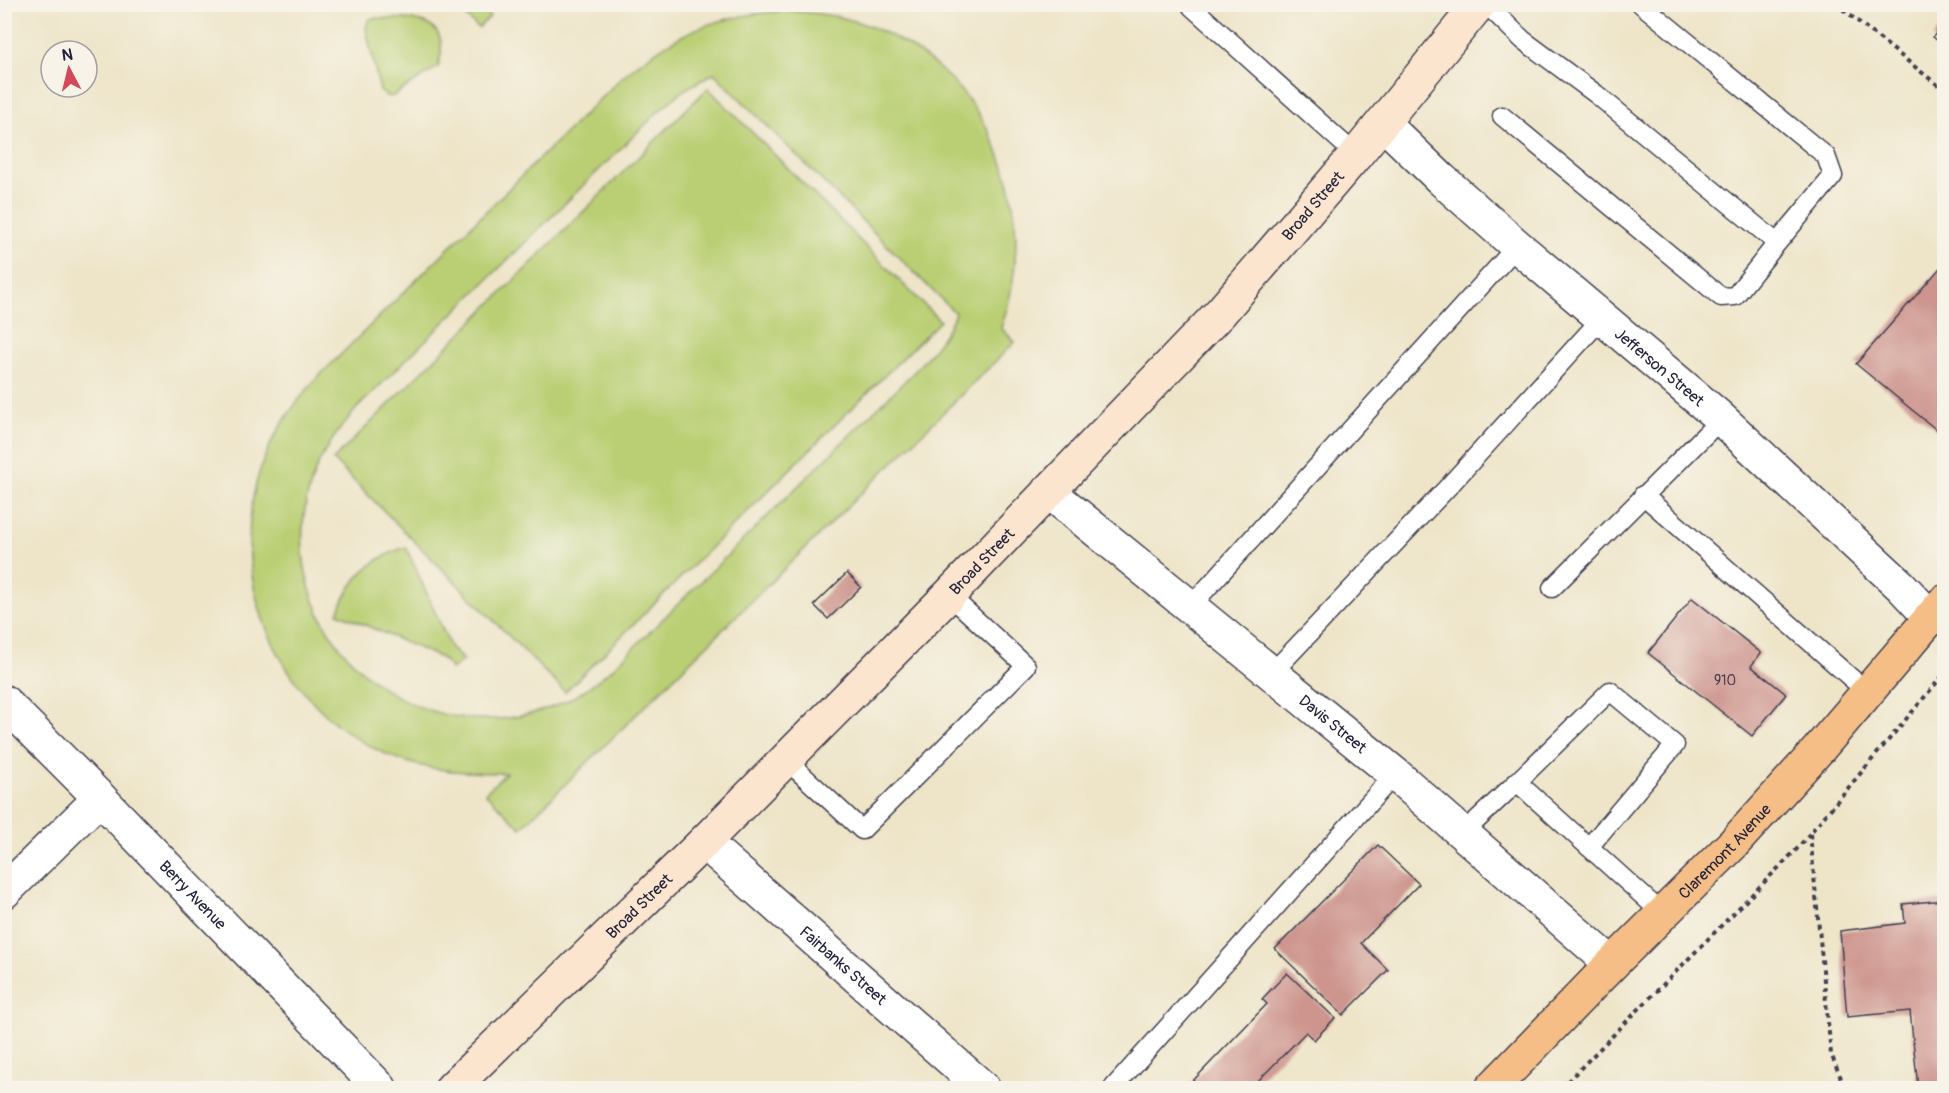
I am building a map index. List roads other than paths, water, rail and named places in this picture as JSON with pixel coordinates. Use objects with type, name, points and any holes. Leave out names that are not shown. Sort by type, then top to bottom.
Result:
[{"type":"main road","name":"Claremont Avenue","points":[[1492,1089],[1612,964],[1741,835],[1938,610]]},
{"type":"street","name":"Broad Street","points":[[452,1089],[786,760],[949,595],[1220,313],[1383,123],[1479,4]]},
{"type":"street","name":"Jefferson Street","points":[[1383,123],[1441,179],[1517,246],[1721,419],[1901,586],[1938,610]]},
{"type":"street","name":"Davis Street","points":[[1048,491],[1395,774],[1612,964]]},
{"type":"street","name":"Berry Avenue","points":[[4,702],[100,798],[380,1089]]},
{"type":"street","points":[[4,892],[100,798]]},
{"type":"street","name":"Fairbanks Street","points":[[704,842],[983,1089]]},
{"type":"lane","points":[[1486,4],[1523,40],[1596,94],[1777,243]]},
{"type":"lane","points":[[1502,116],[1721,297],[1735,296],[1833,176],[1826,156],[1641,4]]},
{"type":"lane","points":[[1191,6],[1356,155]]},
{"type":"lane","points":[[1190,607],[1517,246]]},
{"type":"lane","points":[[1271,674],[1603,317]]},
{"type":"lane","points":[[1552,588],[1721,419]]},
{"type":"lane","points":[[1643,495],[1868,692]]},
{"type":"lane","points":[[786,760],[862,830],[988,706],[1026,666],[949,595]]},
{"type":"lane","points":[[1463,833],[1610,691],[1675,745],[1588,847]]},
{"type":"lane","points":[[1113,1089],[1395,774]]},
{"type":"lane","points":[[1517,782],[1663,914]]}]
